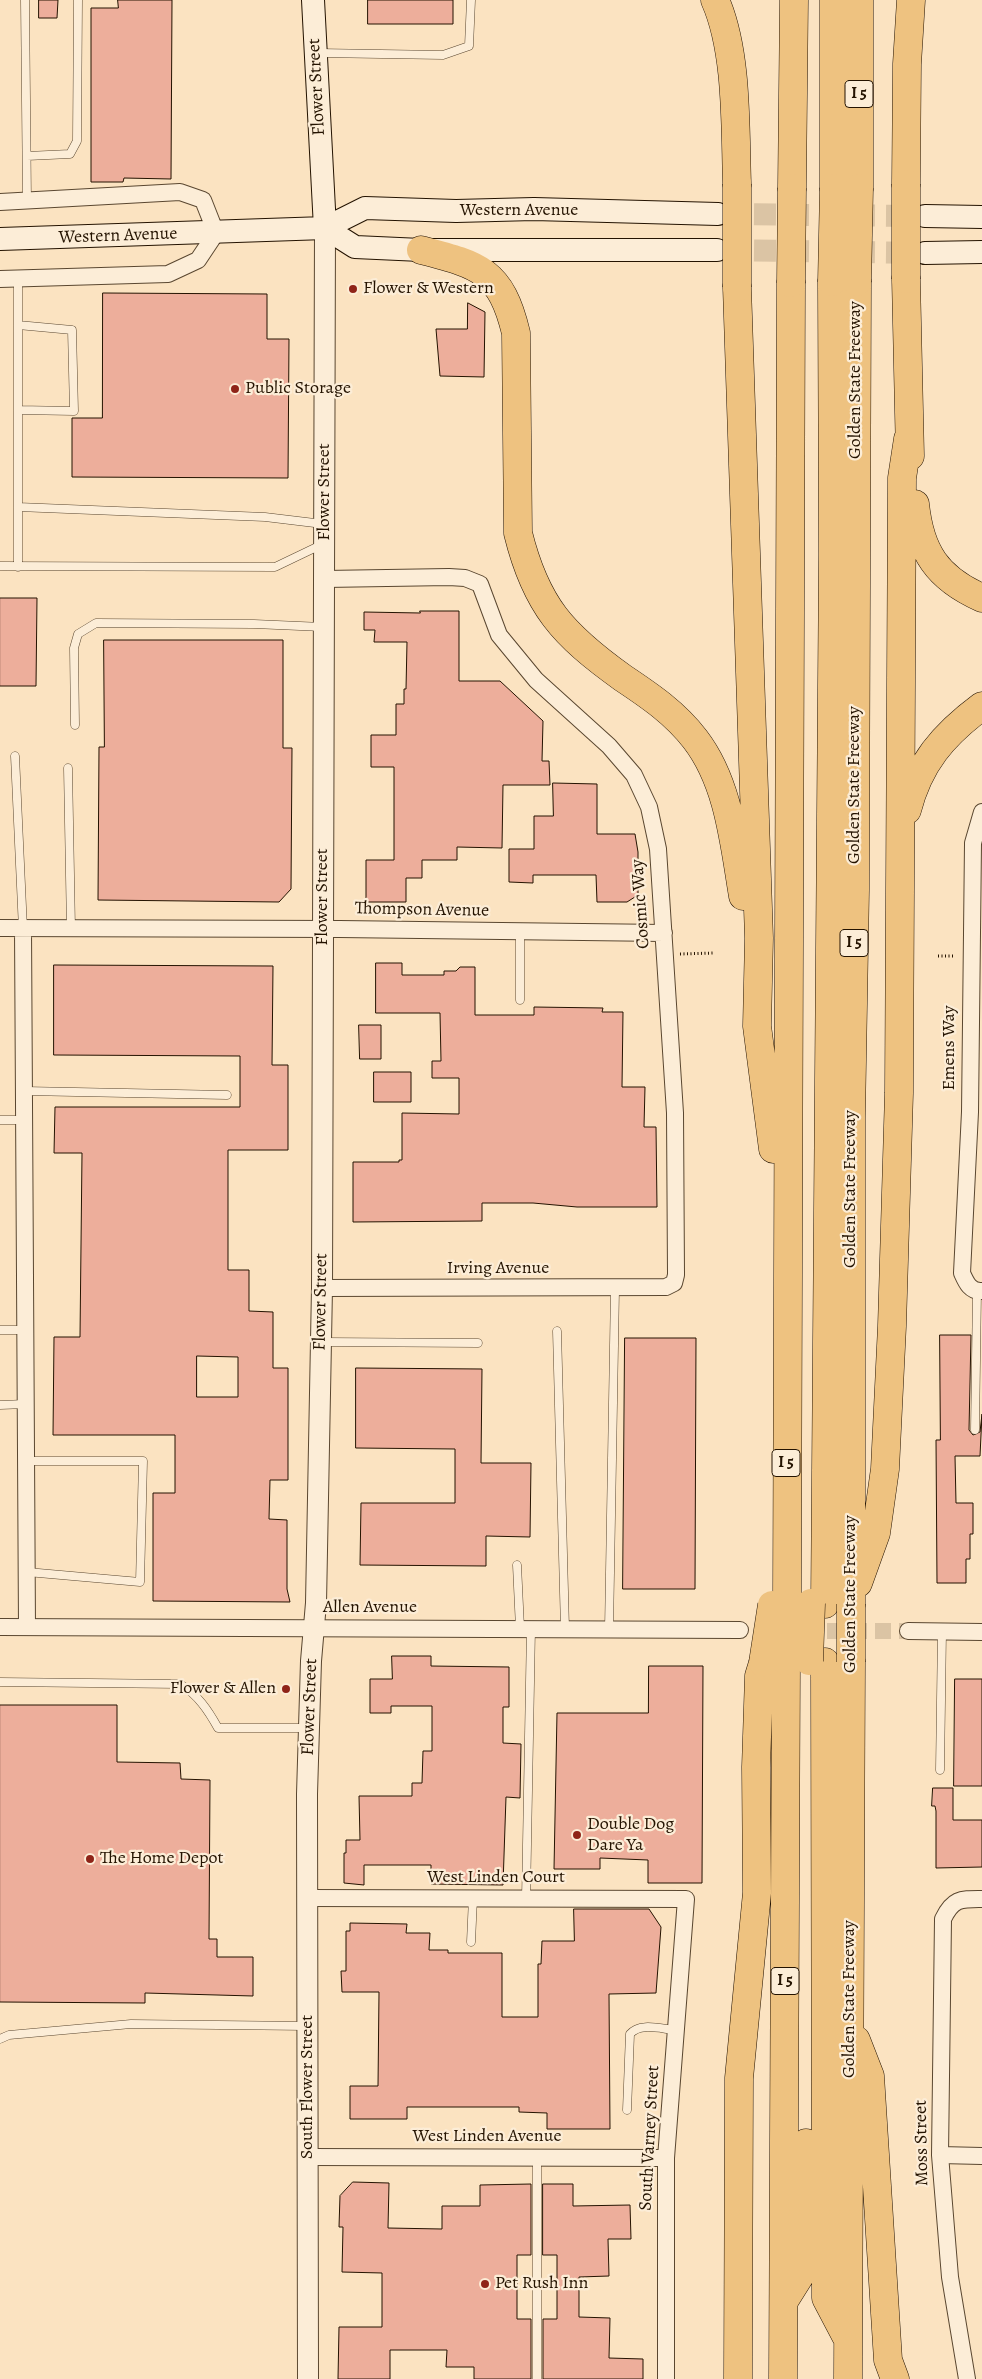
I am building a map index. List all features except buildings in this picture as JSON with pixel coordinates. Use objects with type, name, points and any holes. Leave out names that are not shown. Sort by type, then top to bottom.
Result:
[{"type":"highway","points":[[715,0],[721,14],[732,76],[737,184],[737,287],[759,938],[757,1026],[787,1257]]},
{"type":"highway","name":"Golden State Freeway","points":[[794,0],[825,188],[824,282],[855,890],[850,1118],[809,1604],[807,1662],[850,2024],[848,2379]]},
{"type":"highway","points":[[816,0],[825,188]]},
{"type":"highway","points":[[825,188],[834,0]]},
{"type":"highway","name":"Golden State Freeway","points":[[809,1604],[786,1548],[787,1257],[824,282],[825,188],[858,0]]},
{"type":"highway","points":[[902,0],[907,64]]},
{"type":"highway","points":[[911,0],[907,64],[906,184],[908,439],[921,540],[934,563],[950,580],[982,598]]},
{"type":"highway","points":[[421,250],[469,263],[488,276],[500,290],[510,310],[516,334],[518,533],[526,565],[536,591],[549,612],[575,641],[661,704],[695,739],[708,758],[724,799],[757,967]]},
{"type":"highway","points":[[783,2379],[784,2301],[806,2266],[810,1243],[824,282]]},
{"type":"highway","points":[[848,2340],[826,2298],[807,1662],[809,1604],[876,1533],[885,1469],[899,1093],[902,478],[908,439]]},
{"type":"highway","points":[[900,856],[911,796],[923,769],[946,735],[982,706]]},
{"type":"highway","points":[[738,2379],[739,2078],[757,1893],[756,1767],[759,1676],[807,1662]]},
{"type":"highway","points":[[850,2024],[870,2076],[891,2373]]},
{"type":"main road","name":"Flower Street","points":[[313,0],[314,53],[325,228]]},
{"type":"main road","name":"Western Avenue","points":[[0,239],[325,228],[365,208],[456,211],[534,209],[718,214]]},
{"type":"main road","points":[[926,216],[982,217]]},
{"type":"main road","points":[[325,228],[355,247],[421,250],[717,250]]},
{"type":"main road","points":[[925,252],[982,252]]},
{"type":"street","points":[[0,202],[180,192],[202,200],[216,233],[198,260],[168,274],[0,280]]},
{"type":"street","name":"Flower Street","points":[[307,1794],[311,1661],[316,1627],[322,1288],[325,228]]},
{"type":"street","name":"Cosmic Way","points":[[325,579],[449,577],[465,578],[480,584],[499,635],[536,680],[609,746],[634,775],[649,807],[658,849],[675,1113],[676,1276],[674,1283]]},
{"type":"street","name":"Emens Way","points":[[975,1289],[962,1273],[976,934],[973,843],[982,812]]},
{"type":"street","name":"Thompson Avenue","points":[[0,928],[664,933]]},
{"type":"street","points":[[23,929],[27,1627]]},
{"type":"street","name":"Irving Avenue","points":[[322,1288],[615,1289],[666,1287],[674,1283]]},
{"type":"street","name":"Allen Avenue","points":[[0,1627],[740,1630]]},
{"type":"street","points":[[908,1631],[982,1632]]},
{"type":"street","name":"South Flower Street","points":[[307,1794],[308,2379]]},
{"type":"street","name":"West Linden Court","points":[[307,1898],[686,1898]]},
{"type":"street","name":"South Varney Street","points":[[666,2379],[666,2158],[686,1898]]},
{"type":"street","name":"Moss Street","points":[[967,2379],[950,2277],[940,2155],[943,1918],[949,1905],[961,1899],[982,1899]]},
{"type":"street","points":[[940,2155],[982,2156]]},
{"type":"street","name":"West Linden Avenue","points":[[308,2157],[666,2158]]},
{"type":"lane","points":[[25,0],[27,201]]},
{"type":"lane","points":[[27,156],[70,154],[77,142],[78,0]]},
{"type":"lane","points":[[314,53],[443,55],[469,46],[471,0]]},
{"type":"lane","points":[[18,279],[18,567]]},
{"type":"lane","points":[[18,325],[72,330],[74,410],[18,410]]},
{"type":"lane","points":[[18,507],[264,517],[325,533]]},
{"type":"lane","points":[[0,566],[275,567],[325,533]]},
{"type":"lane","points":[[75,726],[74,648],[78,634],[96,623],[254,624],[325,628]]},
{"type":"lane","points":[[15,756],[23,929]]},
{"type":"lane","points":[[68,768],[71,929]]},
{"type":"lane","points":[[520,931],[520,1000]]},
{"type":"lane","points":[[25,1091],[227,1095]]},
{"type":"lane","points":[[0,1120],[24,1120]]},
{"type":"lane","points":[[609,1629],[615,1289]]},
{"type":"lane","points":[[975,1289],[975,1430]]},
{"type":"lane","points":[[0,1330],[25,1330]]},
{"type":"lane","points":[[556,1331],[565,1629]]},
{"type":"lane","points":[[321,1342],[478,1343]]},
{"type":"lane","points":[[0,1405],[26,1404]]},
{"type":"lane","points":[[26,1461],[143,1460],[140,1582],[27,1572]]},
{"type":"lane","points":[[517,1564],[531,1675],[526,1898]]},
{"type":"lane","points":[[940,1770],[942,1631]]},
{"type":"lane","points":[[0,1682],[180,1684],[191,1690],[205,1706],[218,1728],[309,1728]]},
{"type":"lane","points":[[471,1942],[473,1898]]},
{"type":"lane","points":[[0,2040],[9,2035],[131,2024],[307,2026]]},
{"type":"lane","points":[[627,2110],[630,2034],[634,2028],[641,2027],[676,2030]]},
{"type":"lane","points":[[537,2157],[537,2379]]},
{"type":"path","points":[[665,955],[714,952]]},
{"type":"tunnel","points":[[721,214],[922,216]]},
{"type":"tunnel","points":[[721,250],[922,253]]},
{"type":"tunnel","points":[[803,1631],[908,1631]]},
{"type":"place","name":"Flower & Western","points":[[353,289]]},
{"type":"place","name":"Public Storage","points":[[235,389]]},
{"type":"place","name":"Flower & Allen","points":[[286,1689]]},
{"type":"place","name":"Double Dog Dare Ya","points":[[577,1835]]},
{"type":"place","name":"The Home Depot","points":[[90,1859]]},
{"type":"place","name":"Pet Rush Inn","points":[[485,2284]]}]
